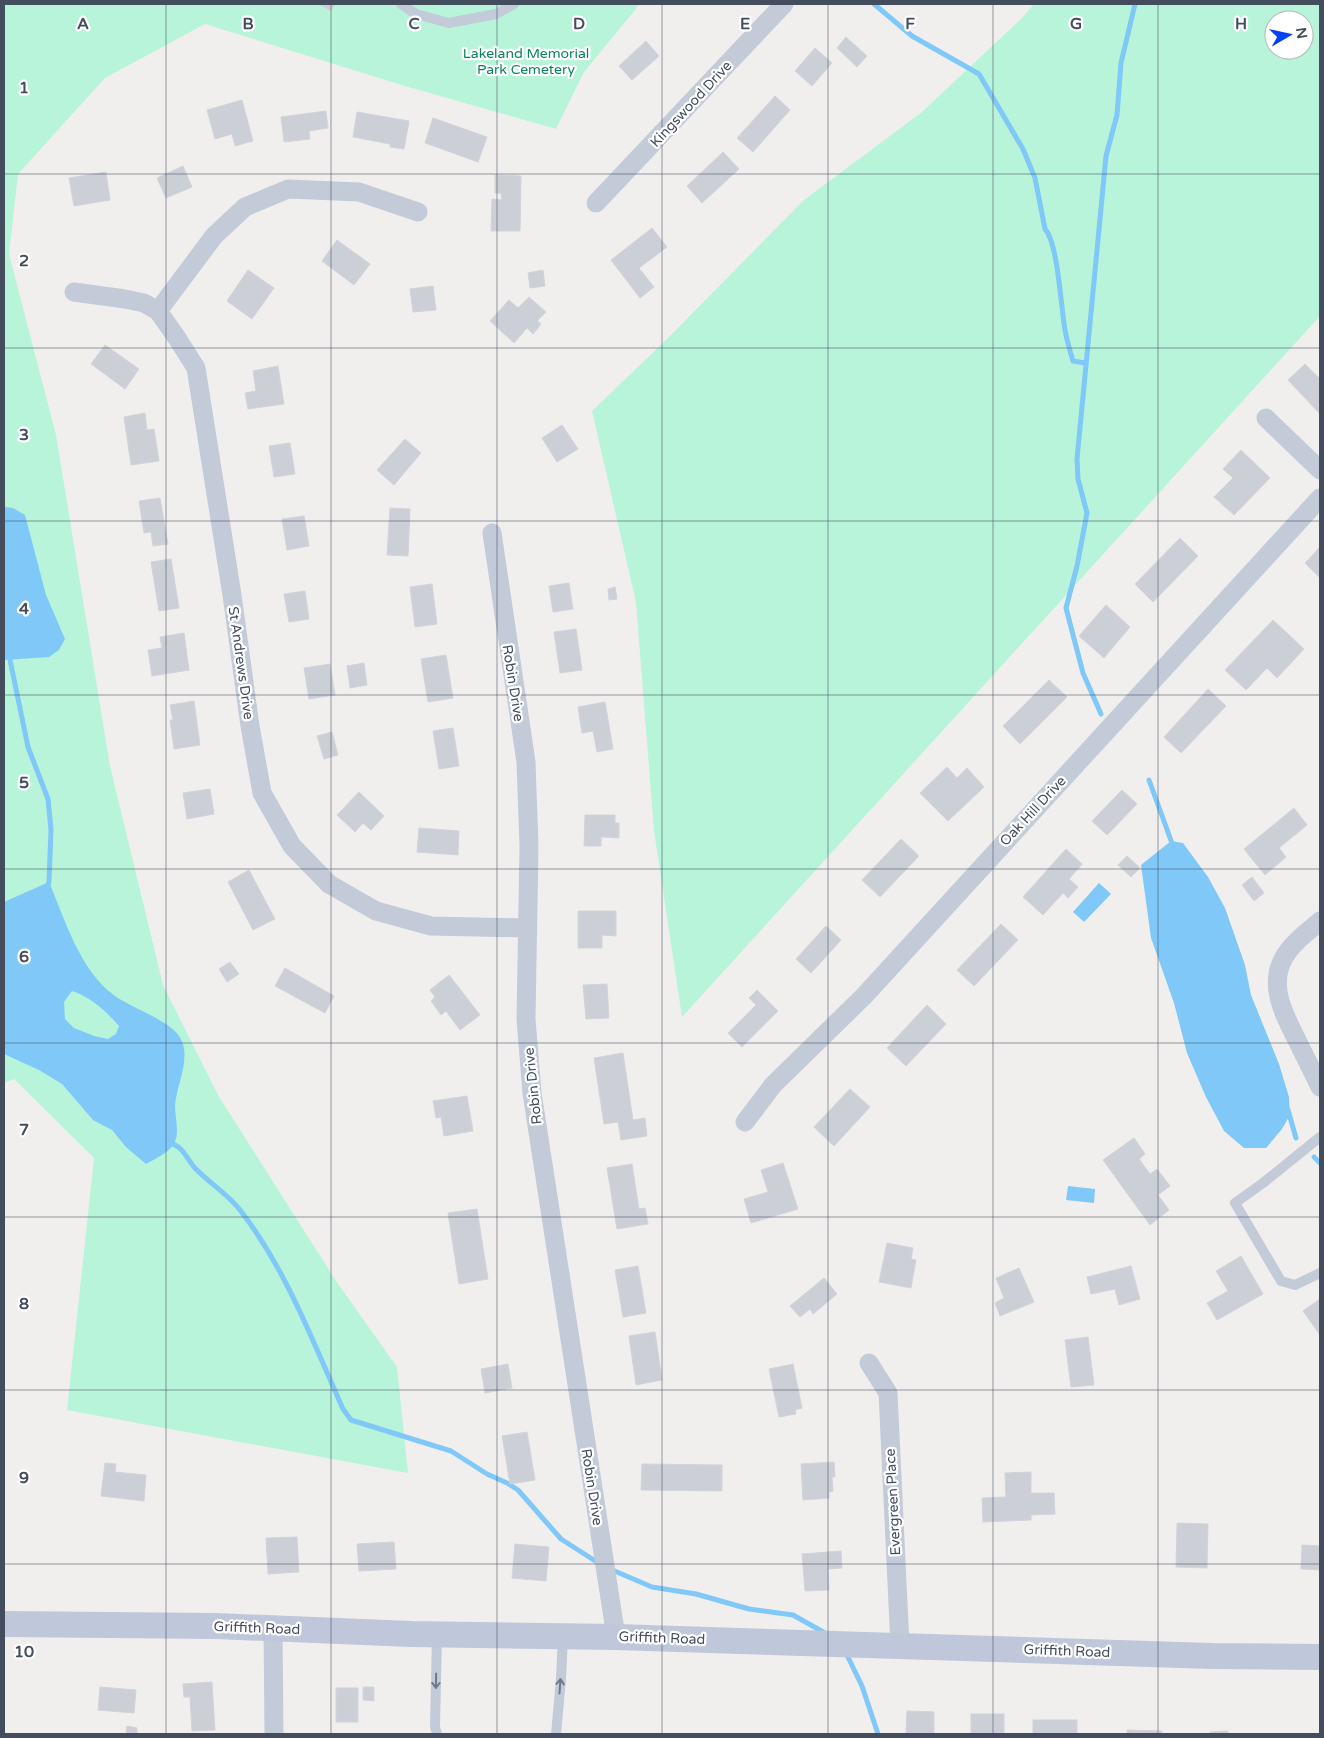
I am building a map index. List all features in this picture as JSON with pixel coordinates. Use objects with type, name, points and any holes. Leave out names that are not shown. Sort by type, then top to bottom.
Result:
[{"type":"street","name":"Kingswood Drive","points":[[596,203],[784,4]]},
{"type":"street","points":[[74,292],[144,303],[158,311],[214,236],[245,207],[288,189],[359,192],[418,212]]},
{"type":"street","name":"St Andrews Drive","points":[[158,311],[196,368],[250,726],[262,793],[292,846],[329,884],[376,911],[431,926],[527,928]]},
{"type":"street","points":[[1266,418],[1320,470]]},
{"type":"street","name":"Oak Hill Drive","points":[[745,1122],[773,1085],[864,996],[1320,498]]},
{"type":"street","name":"Robin Drive","points":[[492,533],[526,762],[529,846],[526,1019],[532,1093],[616,1637]]},
{"type":"street","points":[[1320,921],[1289,950],[1278,969],[1277,979],[1278,995],[1282,1010],[1320,1087]]},
{"type":"street","name":"Evergreen Place","points":[[869,1363],[888,1393],[900,1646]]},
{"type":"street","name":"Griffith Road","points":[[4,1624],[273,1628],[1212,1656],[1320,1657]]},
{"type":"street","points":[[273,1628],[274,1734]]},
{"type":"lane","points":[[401,4],[416,14],[449,23],[496,14],[514,4]]},
{"type":"lane","points":[[1320,1137],[1235,1203],[1281,1281],[1295,1285],[1320,1273]]},
{"type":"lane","points":[[436,1731],[437,1634]]},
{"type":"lane","points":[[556,1734],[561,1679],[562,1636]]},
{"type":"green space","name":"Lakeland Memorial Park Cemetery","points":[[4,4],[640,4],[584,72],[556,129],[405,86],[205,24],[105,78],[18,174],[9,254],[56,435],[110,766],[163,985],[218,1095],[336,1281],[397,1367],[408,1473],[67,1410],[94,1158],[14,1079],[4,1083]]},
{"type":"green space","points":[[1034,4],[1320,4],[1320,316],[682,1017],[654,831],[636,602],[592,411],[666,340],[804,200],[922,112],[1021,19]]},
{"type":"water","points":[[4,507],[13,508],[25,515],[46,595],[65,639],[59,650],[49,657],[4,660]]},
{"type":"water","points":[[1171,841],[1183,843],[1208,877],[1225,908],[1245,965],[1251,995],[1279,1064],[1289,1097],[1290,1115],[1282,1129],[1266,1148],[1244,1148],[1224,1131],[1206,1097],[1187,1053],[1174,1003],[1151,938],[1141,865]]},
{"type":"water","points":[[49,882],[75,944],[92,973],[115,996],[158,1019],[174,1030],[179,1036],[183,1044],[184,1061],[175,1106],[177,1135],[174,1144],[161,1156],[146,1164],[126,1147],[112,1130],[93,1120],[62,1084],[39,1070],[4,1054],[4,902]],"holes":[[[72,991],[104,1010],[119,1026],[116,1034],[108,1039],[94,1036],[74,1028],[65,1019],[64,1002]]]},
{"type":"water","points":[[1099,883],[1111,894],[1084,922],[1073,912]]},
{"type":"water","points":[[1068,1186],[1095,1189],[1094,1203],[1066,1200]]},
{"type":"building","points":[[319,4],[335,4],[331,11]]},
{"type":"building","points":[[846,37],[867,56],[857,67],[837,48]]},
{"type":"building","points":[[646,41],[659,56],[632,80],[619,66]]},
{"type":"building","points":[[815,48],[832,63],[812,86],[795,71]]},
{"type":"building","points":[[775,96],[790,110],[753,152],[737,138]]},
{"type":"building","points":[[242,100],[253,141],[235,146],[232,134],[215,139],[207,110]]},
{"type":"building","points":[[326,111],[328,128],[309,131],[310,139],[284,142],[281,117]]},
{"type":"building","points":[[357,112],[409,121],[404,149],[390,147],[390,144],[353,137]]},
{"type":"building","points":[[433,118],[487,137],[478,162],[425,143]]},
{"type":"building","points":[[723,152],[739,169],[702,203],[687,186]]},
{"type":"building","points":[[183,166],[192,187],[166,198],[157,178]]},
{"type":"building","points":[[106,172],[110,200],[74,206],[69,178]]},
{"type":"building","points":[[495,175],[521,176],[520,231],[491,231],[492,199],[502,200],[501,193],[495,193]]},
{"type":"building","points":[[652,228],[667,247],[639,268],[654,287],[640,298],[611,260]]},
{"type":"building","points":[[337,240],[370,264],[354,285],[322,261]]},
{"type":"building","points":[[248,270],[274,288],[252,319],[227,301]]},
{"type":"building","points":[[543,270],[545,286],[530,288],[528,273]]},
{"type":"building","points":[[433,286],[436,310],[413,312],[410,289]]},
{"type":"building","points":[[529,297],[546,312],[537,321],[541,324],[533,334],[527,328],[514,343],[490,321],[509,300],[518,308]]},
{"type":"building","points":[[105,345],[139,369],[125,389],[91,364]]},
{"type":"building","points":[[1305,364],[1320,379],[1320,414],[1288,380]]},
{"type":"building","points":[[278,366],[284,404],[248,409],[245,393],[256,391],[253,371]]},
{"type":"building","points":[[145,413],[147,430],[154,429],[159,461],[131,465],[124,417]]},
{"type":"building","points":[[562,425],[578,449],[557,462],[542,438]]},
{"type":"building","points":[[405,439],[421,453],[394,485],[377,470]]},
{"type":"building","points":[[290,443],[295,474],[274,477],[269,446]]},
{"type":"building","points":[[1241,450],[1270,478],[1234,515],[1214,497],[1233,478],[1223,469]]},
{"type":"building","points":[[160,498],[168,544],[153,546],[151,532],[144,533],[139,501]]},
{"type":"building","points":[[390,508],[410,509],[408,556],[387,555]]},
{"type":"building","points":[[304,516],[309,546],[287,550],[282,519]]},
{"type":"building","points":[[1180,538],[1198,556],[1153,602],[1135,584]]},
{"type":"building","points":[[1320,547],[1320,578],[1305,563]]},
{"type":"building","points":[[171,559],[179,608],[159,611],[151,562]]},
{"type":"building","points":[[569,583],[573,609],[553,612],[549,586]]},
{"type":"building","points":[[432,584],[437,624],[415,627],[410,587]]},
{"type":"building","points":[[615,587],[617,599],[609,600],[608,589]]},
{"type":"building","points":[[305,591],[309,619],[289,622],[284,594]]},
{"type":"building","points":[[1106,605],[1130,627],[1104,658],[1079,636]]},
{"type":"building","points":[[1273,620],[1304,649],[1277,678],[1267,668],[1246,690],[1225,670]]},
{"type":"building","points":[[576,629],[582,670],[560,673],[554,632]]},
{"type":"building","points":[[184,633],[189,670],[152,676],[148,650],[162,648],[160,637]]},
{"type":"building","points":[[446,655],[453,698],[428,702],[421,659]]},
{"type":"building","points":[[364,663],[367,685],[350,688],[347,666]]},
{"type":"building","points":[[330,664],[335,695],[309,699],[304,668]]},
{"type":"building","points":[[1049,680],[1067,697],[1020,744],[1003,726]]},
{"type":"building","points":[[1208,689],[1226,706],[1181,753],[1164,737]]},
{"type":"building","points":[[194,701],[200,745],[174,749],[170,720],[173,720],[170,705]]},
{"type":"building","points":[[605,702],[613,749],[597,752],[593,731],[582,733],[578,707]]},
{"type":"building","points":[[453,728],[459,766],[439,769],[433,731]]},
{"type":"building","points":[[332,732],[338,755],[324,759],[317,736]]},
{"type":"building","points":[[947,767],[957,778],[967,768],[984,787],[948,821],[920,793]]},
{"type":"building","points":[[210,789],[214,814],[187,819],[183,793]]},
{"type":"building","points":[[1122,790],[1137,804],[1107,835],[1092,821]]},
{"type":"building","points":[[359,792],[384,816],[371,830],[363,823],[355,832],[337,815]]},
{"type":"building","points":[[1294,808],[1307,825],[1279,848],[1286,857],[1265,875],[1244,849]]},
{"type":"building","points":[[585,815],[615,815],[615,823],[619,823],[619,838],[601,837],[601,846],[584,846]]},
{"type":"building","points":[[419,828],[459,831],[458,855],[417,852]]},
{"type":"building","points":[[901,839],[919,856],[880,897],[862,880]]},
{"type":"building","points":[[1066,849],[1082,864],[1069,879],[1078,887],[1068,898],[1063,893],[1043,915],[1023,897]]},
{"type":"building","points":[[1127,856],[1140,868],[1131,877],[1118,865]]},
{"type":"building","points":[[249,870],[275,919],[253,930],[228,882]]},
{"type":"building","points":[[1252,877],[1264,893],[1254,901],[1242,885]]},
{"type":"building","points":[[578,911],[616,911],[616,936],[602,935],[602,948],[578,948]]},
{"type":"building","points":[[1001,924],[1018,940],[974,986],[957,970]]},
{"type":"building","points":[[826,926],[841,940],[811,973],[796,959]]},
{"type":"building","points":[[230,962],[239,974],[227,982],[219,969]]},
{"type":"building","points":[[285,968],[334,996],[325,1013],[275,986]]},
{"type":"building","points":[[449,975],[480,1015],[460,1030],[446,1011],[441,1015],[431,1001],[435,997],[430,990]]},
{"type":"building","points":[[607,984],[609,1018],[586,1019],[583,985]]},
{"type":"building","points":[[757,990],[778,1011],[742,1047],[728,1033],[756,1005],[749,998]]},
{"type":"building","points":[[927,1005],[946,1024],[906,1066],[887,1048]]},
{"type":"building","points":[[623,1053],[633,1120],[645,1118],[647,1136],[621,1140],[618,1122],[604,1124],[594,1058]]},
{"type":"building","points":[[850,1089],[870,1107],[834,1146],[814,1127]]},
{"type":"building","points":[[467,1096],[473,1131],[444,1136],[441,1117],[436,1118],[433,1101]]},
{"type":"building","points":[[1134,1138],[1145,1154],[1139,1159],[1150,1174],[1157,1169],[1170,1186],[1158,1195],[1169,1210],[1150,1225],[1103,1160]]},
{"type":"building","points":[[783,1163],[798,1209],[751,1223],[744,1199],[768,1192],[761,1170]]},
{"type":"building","points":[[632,1164],[639,1209],[645,1208],[648,1224],[617,1229],[607,1168]]},
{"type":"building","points":[[477,1209],[488,1279],[459,1284],[448,1213]]},
{"type":"building","points":[[887,1243],[913,1248],[911,1259],[916,1260],[911,1288],[879,1282]]},
{"type":"building","points":[[1241,1256],[1263,1294],[1217,1320],[1207,1303],[1228,1291],[1216,1271]]},
{"type":"building","points":[[638,1266],[646,1313],[623,1317],[615,1270]]},
{"type":"building","points":[[1131,1266],[1140,1299],[1119,1305],[1115,1289],[1091,1294],[1087,1277]]},
{"type":"building","points":[[1019,1268],[1034,1302],[1000,1316],[995,1303],[1004,1298],[996,1278]]},
{"type":"building","points":[[824,1278],[837,1294],[813,1314],[810,1309],[800,1317],[790,1306]]},
{"type":"building","points":[[1320,1299],[1320,1335],[1303,1311]]},
{"type":"building","points":[[655,1332],[662,1380],[636,1385],[629,1336]]},
{"type":"building","points":[[1088,1337],[1094,1385],[1071,1387],[1065,1340]]},
{"type":"building","points":[[508,1364],[512,1388],[485,1393],[481,1369]]},
{"type":"building","points":[[793,1364],[802,1408],[795,1410],[796,1414],[779,1417],[769,1369]]},
{"type":"building","points":[[527,1432],[535,1480],[510,1484],[502,1436]]},
{"type":"building","points":[[834,1462],[835,1477],[832,1477],[833,1491],[829,1492],[829,1498],[803,1500],[801,1464]]},
{"type":"building","points":[[105,1463],[116,1464],[115,1472],[146,1475],[144,1501],[101,1496]]},
{"type":"building","points":[[642,1464],[722,1465],[722,1491],[641,1490]]},
{"type":"building","points":[[1031,1472],[1031,1493],[1054,1493],[1055,1514],[1031,1515],[1031,1520],[983,1522],[982,1498],[1006,1497],[1005,1473]]},
{"type":"building","points":[[1177,1523],[1208,1524],[1207,1568],[1176,1567]]},
{"type":"building","points":[[297,1537],[299,1572],[268,1574],[266,1538]]},
{"type":"building","points":[[394,1542],[396,1569],[359,1571],[357,1544]]},
{"type":"building","points":[[515,1544],[549,1547],[546,1581],[512,1578]]},
{"type":"building","points":[[1302,1545],[1320,1546],[1320,1570],[1301,1569]]},
{"type":"building","points":[[841,1551],[842,1568],[828,1569],[829,1590],[805,1591],[802,1554]]},
{"type":"building","points":[[212,1682],[215,1730],[192,1731],[190,1697],[184,1697],[183,1684]]},
{"type":"building","points":[[100,1687],[136,1690],[134,1713],[98,1710]]},
{"type":"building","points":[[363,1687],[374,1687],[374,1701],[363,1700]]},
{"type":"building","points":[[336,1688],[358,1688],[358,1722],[336,1722]]},
{"type":"building","points":[[907,1711],[934,1712],[934,1734],[906,1734]]},
{"type":"building","points":[[971,1714],[1004,1714],[1004,1734],[971,1734]]},
{"type":"building","points":[[1033,1720],[1077,1720],[1077,1734],[1033,1734]]},
{"type":"building","points":[[127,1726],[137,1728],[137,1734],[126,1734]]},
{"type":"building","points":[[1127,1730],[1162,1731],[1162,1734],[1127,1734]]},
{"type":"building","points":[[1228,1731],[1228,1734],[1210,1734],[1210,1732]]},
{"type":"waterway","points":[[874,4],[912,36],[979,74],[1023,149],[1035,178],[1045,229],[1049,236],[1056,261],[1065,330],[1073,361],[1085,363]]},
{"type":"waterway","points":[[1101,714],[1083,673],[1066,608],[1077,566],[1087,513],[1078,479],[1077,459],[1106,156],[1117,115],[1121,63],[1135,4]]},
{"type":"waterway","points":[[9,655],[28,747],[48,799],[51,830],[49,882],[47,888]]},
{"type":"waterway","points":[[1149,780],[1173,846]]},
{"type":"waterway","points":[[1288,1110],[1296,1138]]},
{"type":"waterway","points":[[169,1143],[178,1147],[195,1168],[235,1204],[256,1233],[298,1306],[343,1409],[351,1420],[451,1451],[487,1474],[507,1483],[518,1490],[561,1539],[600,1564]]},
{"type":"waterway","points":[[1314,1157],[1320,1163]]},
{"type":"waterway","points":[[610,1569],[652,1587],[696,1594],[749,1609],[793,1615],[825,1633]]},
{"type":"waterway","points":[[846,1653],[862,1686],[878,1734]]}]
